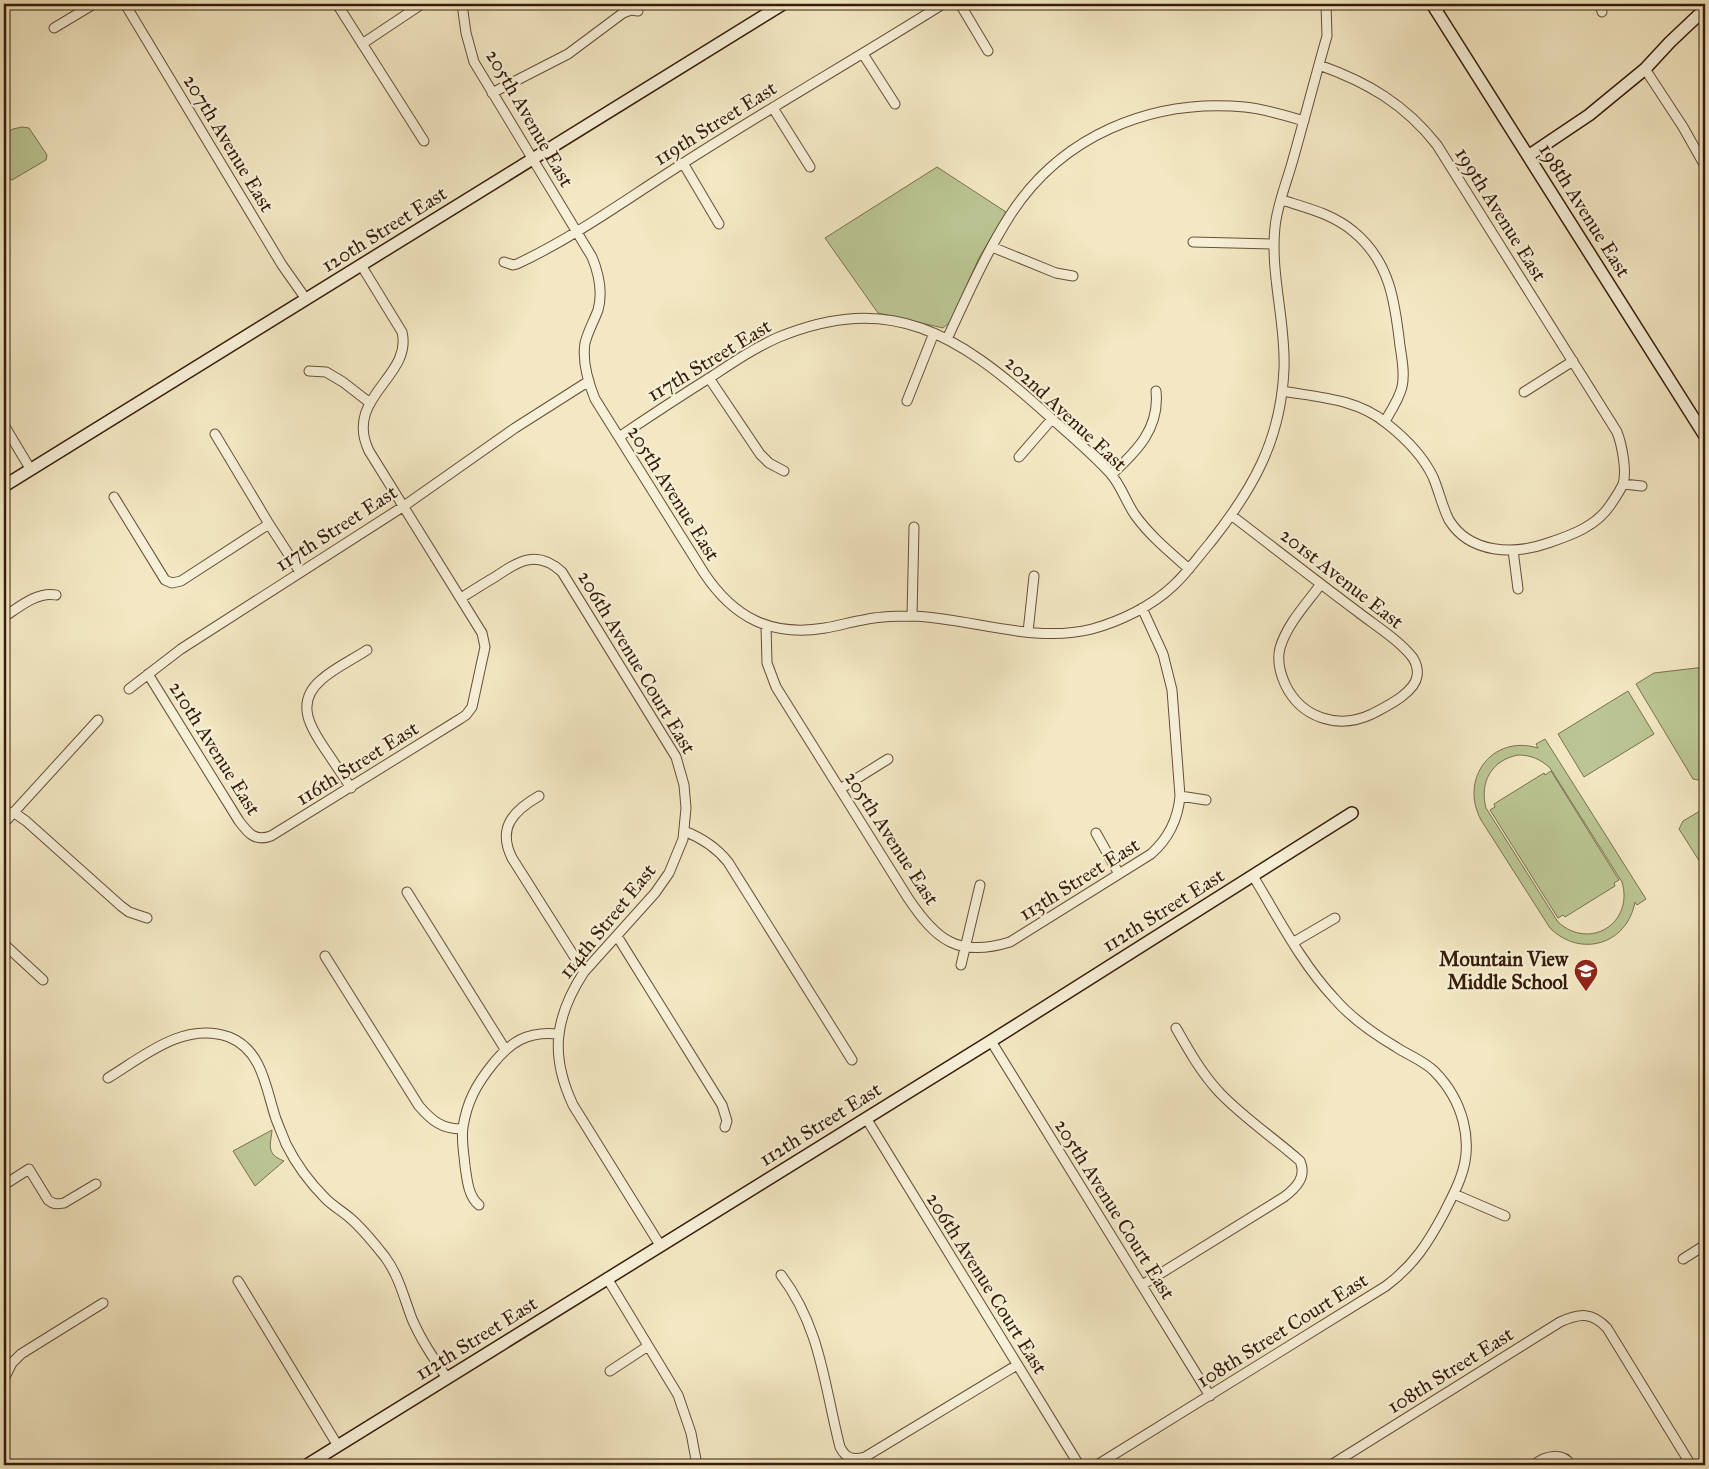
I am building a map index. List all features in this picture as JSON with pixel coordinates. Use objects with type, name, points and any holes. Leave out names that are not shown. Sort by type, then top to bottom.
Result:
[{"type":"street","points":[[54,28],[94,4]]},
{"type":"street","name":"207th Avenue East","points":[[125,4],[278,258],[306,299]]},
{"type":"street","points":[[337,4],[424,141]]},
{"type":"street","points":[[362,44],[422,4]]},
{"type":"street","name":"205th Avenue East","points":[[462,4],[466,33],[474,62],[592,257],[599,280],[600,299],[585,344],[584,360],[585,371],[595,400],[712,585],[727,602],[743,614],[766,626],[767,663],[776,687],[908,898],[932,931],[947,940],[965,946]]},
{"type":"street","name":"120th Street East","points":[[4,486],[783,4]]},
{"type":"street","name":"119th Street East","points":[[504,262],[517,264],[576,231],[682,163],[943,4]]},
{"type":"street","points":[[960,4],[988,50]]},
{"type":"street","points":[[766,626],[801,631],[873,618],[912,616],[942,618],[1028,632],[1064,632],[1093,629],[1142,608],[1174,585],[1189,569],[1231,515],[1254,481],[1269,447],[1276,424],[1282,391],[1284,358],[1274,268],[1275,225],[1327,36],[1326,4]]},
{"type":"street","name":"198th Avenue East","points":[[1437,6],[1528,156],[1705,436]]},
{"type":"street","points":[[1528,156],[1589,115],[1645,69],[1705,8]]},
{"type":"street","points":[[492,93],[568,54],[623,14],[631,10],[638,11]]},
{"type":"street","points":[[863,54],[895,104]]},
{"type":"street","name":"199th Avenue East","points":[[1319,65],[1361,81],[1384,95],[1404,110],[1430,137],[1617,432],[1623,458],[1623,484]]},
{"type":"street","points":[[1645,69],[1705,166]]},
{"type":"street","points":[[947,339],[1009,216],[1042,175],[1098,134],[1120,124],[1161,111],[1211,105],[1272,111],[1304,121]]},
{"type":"street","points":[[773,108],[810,167]]},
{"type":"street","points":[[682,163],[719,224]]},
{"type":"street","points":[[1282,200],[1324,214],[1348,228],[1368,246],[1387,277],[1396,308],[1403,370],[1400,394],[1385,422]]},
{"type":"street","points":[[1193,242],[1274,244]]},
{"type":"street","points":[[992,247],[1056,273],[1073,276]]},
{"type":"street","points":[[361,265],[390,311],[402,332],[403,338],[403,349],[399,359],[370,403],[363,420],[363,438],[369,451],[461,598]]},
{"type":"street","name":"117th Street East","points":[[619,437],[763,344],[794,332],[825,323],[855,319],[882,319],[909,324],[947,339]]},
{"type":"street","points":[[907,401],[934,333]]},
{"type":"street","name":"202nd Avenue East","points":[[947,339],[989,366],[1052,419],[1112,474],[1127,503],[1143,525],[1189,569]]},
{"type":"street","points":[[1524,392],[1573,361]]},
{"type":"street","points":[[308,371],[326,372],[370,403]]},
{"type":"street","points":[[709,378],[760,454],[769,463],[784,471]]},
{"type":"street","name":"117th Street East","points":[[129,689],[181,649],[404,506],[515,428],[589,381]]},
{"type":"street","points":[[1112,474],[1134,452],[1151,428],[1157,413],[1156,391]]},
{"type":"street","points":[[1282,391],[1349,404],[1375,414],[1411,446],[1423,461],[1433,476],[1449,518],[1461,534],[1468,540],[1484,547],[1513,550],[1565,538],[1592,524],[1610,507],[1623,484],[1642,486]]},
{"type":"street","points":[[1019,457],[1052,419]]},
{"type":"street","points":[[4,425],[31,470]]},
{"type":"street","points":[[215,434],[300,572]]},
{"type":"street","points":[[114,497],[169,582],[180,581],[269,524]]},
{"type":"street","name":"201st Avenue East","points":[[1231,515],[1321,584],[1404,649],[1415,662],[1417,678],[1412,688],[1370,715],[1348,721],[1330,721],[1315,716],[1302,707],[1287,688],[1282,678],[1279,652],[1287,633],[1321,584]]},
{"type":"street","points":[[912,616],[914,528]]},
{"type":"street","points":[[1513,550],[1518,589]]},
{"type":"street","name":"206th Avenue Court East","points":[[461,598],[516,562],[532,559],[546,561],[554,564],[562,572],[676,757],[684,785],[686,808],[684,831]]},
{"type":"street","points":[[1028,632],[1034,576]]},
{"type":"street","points":[[4,616],[31,599],[48,593],[56,595]]},
{"type":"street","name":"116th Street East","points":[[256,838],[271,836],[466,715],[472,707],[485,648],[482,633],[461,598]]},
{"type":"street","points":[[1142,608],[1163,654],[1172,690],[1180,796],[1206,800]]},
{"type":"street","points":[[351,788],[314,732],[306,705],[311,692],[320,680],[367,650]]},
{"type":"street","name":"210th Avenue East","points":[[148,674],[239,821],[248,833],[256,838]]},
{"type":"street","points":[[4,823],[98,720]]},
{"type":"street","points":[[840,790],[888,758]]},
{"type":"street","points":[[539,796],[527,803],[511,818],[506,834],[507,847],[512,858],[584,972]]},
{"type":"street","name":"113th Street East","points":[[965,946],[984,949],[1010,942],[1152,854],[1164,841],[1176,819],[1180,796]]},
{"type":"street","points":[[13,812],[26,821],[121,906],[129,912],[147,918]]},
{"type":"street","name":"112th Street East","points":[[307,1465],[991,1041],[1352,813]]},
{"type":"street","points":[[684,831],[709,843],[728,862],[852,1060]]},
{"type":"street","name":"114th Street East","points":[[660,1245],[573,1105],[563,1083],[558,1063],[558,1034],[567,1001],[584,972],[655,893],[677,856],[684,831]]},
{"type":"street","points":[[1096,832],[1119,874]]},
{"type":"street","name":"108th Street Court East","points":[[1097,1465],[1400,1276],[1426,1245],[1454,1194],[1466,1159],[1466,1144],[1461,1112],[1450,1089],[1433,1070],[1393,1046],[1350,1014],[1333,998],[1309,967],[1253,876]]},
{"type":"street","points":[[961,965],[980,885]]},
{"type":"street","points":[[407,892],[505,1049]]},
{"type":"street","points":[[1294,942],[1335,918]]},
{"type":"street","points":[[617,936],[722,1105],[727,1121],[725,1127]]},
{"type":"street","points":[[4,944],[44,980]]},
{"type":"street","points":[[325,956],[420,1106],[436,1123],[448,1128],[462,1130]]},
{"type":"street","points":[[1142,1286],[1284,1197],[1294,1189],[1302,1176],[1303,1168],[1300,1161],[1218,1092],[1198,1066],[1176,1028]]},
{"type":"street","points":[[108,1078],[159,1046],[181,1037],[199,1033],[228,1037],[244,1046],[258,1064],[267,1086],[276,1119],[287,1145],[303,1171],[325,1198],[361,1228],[387,1259],[402,1290],[418,1331],[447,1378]]},
{"type":"street","points":[[479,1205],[473,1200],[469,1186],[462,1130],[473,1090],[505,1049],[527,1036],[547,1033],[558,1034]]},
{"type":"street","name":"205th Avenue Court East","points":[[991,1041],[1210,1396]]},
{"type":"street","name":"206th Avenue Court East","points":[[866,1118],[1080,1465]]},
{"type":"street","points":[[4,1185],[29,1169],[48,1200],[53,1204],[59,1204],[96,1184]]},
{"type":"street","points":[[1454,1194],[1505,1216]]},
{"type":"street","points":[[1684,1259],[1705,1245]]},
{"type":"street","points":[[780,1275],[797,1301],[811,1329],[820,1356],[840,1447],[847,1457],[854,1459],[865,1457],[1017,1365]]},
{"type":"street","points":[[607,1278],[674,1386],[691,1433],[697,1465]]},
{"type":"street","points":[[238,1281],[338,1446]]},
{"type":"street","points":[[4,1379],[12,1363],[21,1354],[103,1303]]},
{"type":"street","name":"108th Street East","points":[[1331,1465],[1560,1322],[1578,1316],[1600,1320],[1608,1328],[1691,1465]]},
{"type":"street","points":[[610,1371],[648,1346]]},
{"type":"street","points":[[1534,1465],[1540,1460],[1558,1456],[1565,1458],[1571,1465]]},
{"type":"green space","points":[[22,127],[29,128],[47,155],[46,160],[12,180],[8,178],[4,171],[4,134]]},
{"type":"green space","points":[[937,167],[1006,212],[979,258],[950,322],[943,328],[878,313],[825,238]]},
{"type":"green space","points":[[1705,667],[1704,781],[1693,779],[1636,684],[1654,673]]},
{"type":"green space","points":[[1628,691],[1654,734],[1584,777],[1558,734]]},
{"type":"green space","points":[[1545,739],[1646,899],[1637,905],[1635,902],[1630,917],[1623,928],[1612,937],[1601,942],[1575,943],[1562,937],[1550,928],[1481,820],[1475,805],[1474,789],[1477,776],[1484,763],[1494,754],[1507,748],[1521,745],[1538,748],[1536,744]],"holes":[[[1518,755],[1535,758],[1550,768],[1622,882],[1624,897],[1622,910],[1606,928],[1595,933],[1583,934],[1570,930],[1558,922],[1486,808],[1484,789],[1490,774],[1501,762]]]},
{"type":"green space","points":[[1551,771],[1619,880],[1614,883],[1615,886],[1565,917],[1563,915],[1558,918],[1490,810],[1495,807],[1494,804],[1544,773],[1545,775]]},
{"type":"green space","points":[[1705,808],[1705,870],[1679,829],[1683,821]]},
{"type":"green space","points":[[272,1130],[270,1148],[274,1155],[284,1161],[255,1186],[233,1151]]},
{"type":"place","name":"Mountain View Middle School","points":[[1586,992]]}]
